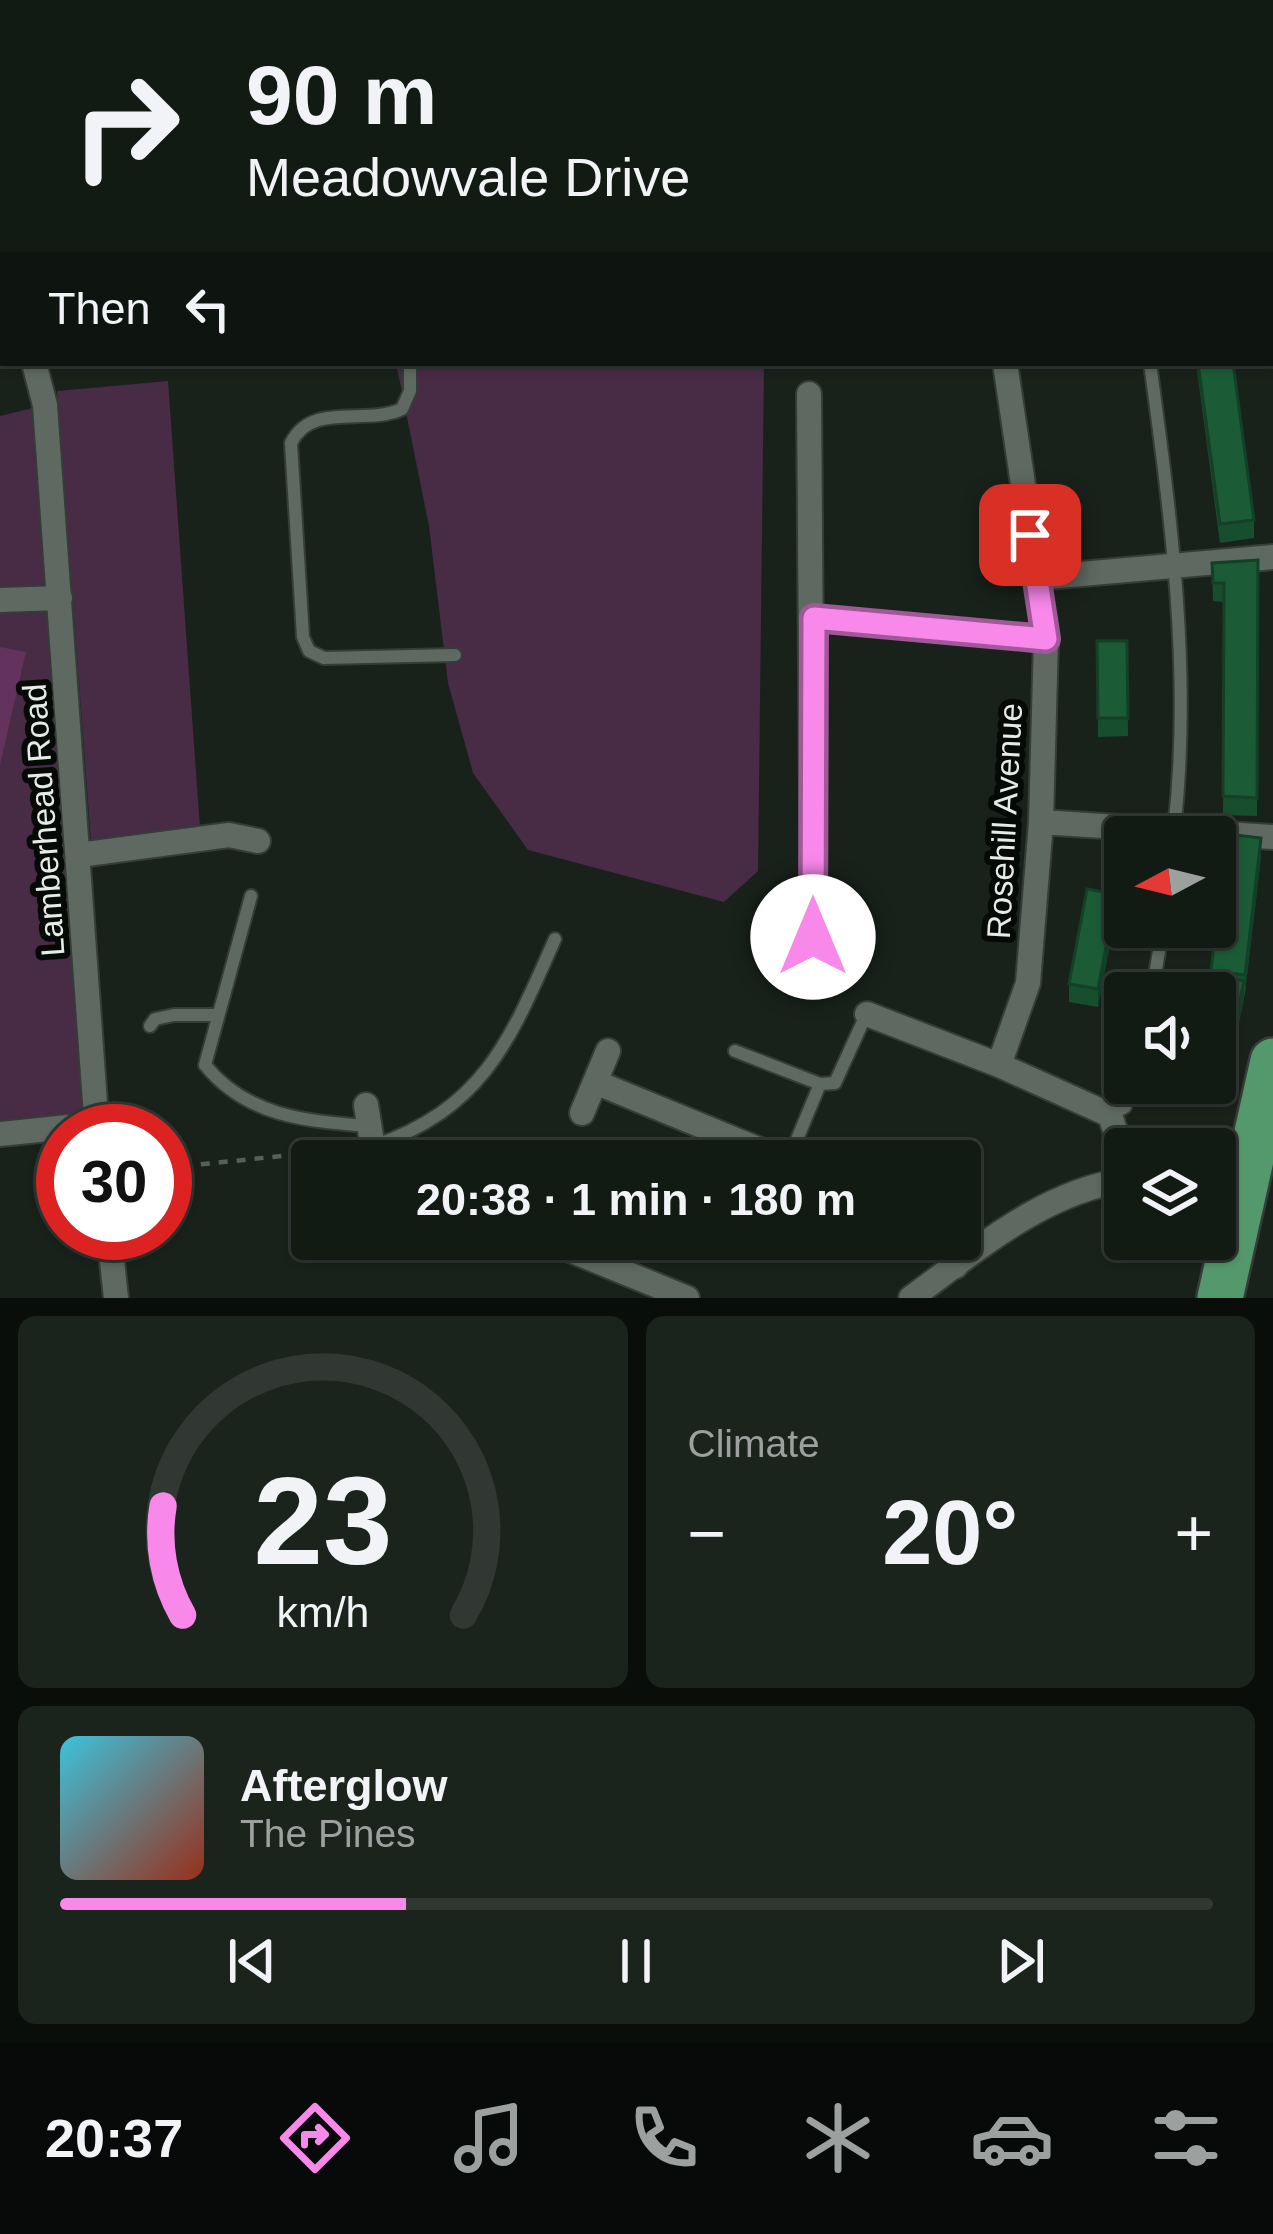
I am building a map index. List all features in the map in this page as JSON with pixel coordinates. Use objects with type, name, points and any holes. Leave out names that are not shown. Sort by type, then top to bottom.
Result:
[{"type":"highway","points":[[1236,1169],[1273,1060]]},
{"type":"highway","points":[[1220,1298],[1223,1260]]},
{"type":"street","name":"Lamberhead Road","points":[[35,366],[45,405],[95,1104]]},
{"type":"street","name":"Rosehill Avenue","points":[[999,1065],[1028,983],[1041,822],[1046,639],[1005,366]]},
{"type":"street","points":[[809,394],[813,937]]},
{"type":"street","points":[[1036,578],[1273,556]]},
{"type":"street","points":[[0,600],[60,598]]},
{"type":"street","points":[[814,618],[1046,639]]},
{"type":"street","points":[[1041,822],[1104,828]]},
{"type":"street","points":[[79,855],[229,835],[258,842]]},
{"type":"street","points":[[1236,836],[1273,837]]},
{"type":"street","points":[[867,1014],[1110,1114],[1114,1128]]},
{"type":"street","points":[[582,1113],[608,1051]]},
{"type":"street","points":[[595,1082],[737,1140]]},
{"type":"street","points":[[0,1133],[36,1131]]},
{"type":"street","points":[[911,1298],[1055,1199],[1104,1185]]},
{"type":"street","points":[[112,1260],[116,1298]]},
{"type":"street","points":[[595,1260],[688,1298]]},
{"type":"street","points":[[952,1260],[956,1266]]},
{"type":"lane","points":[[410,366],[410,391],[402,409],[307,422],[291,443],[303,637],[309,651],[324,658],[455,655]]},
{"type":"lane","points":[[1150,366],[1174,566],[1180,718],[1175,816]]},
{"type":"lane","points":[[251,896],[205,1065],[242,1098],[297,1120],[371,1135],[434,1120],[474,1085],[517,1026],[555,939]]},
{"type":"lane","points":[[735,1051],[820,1084],[835,1083],[867,1014]]},
{"type":"lane","points":[[150,1026],[155,1019],[174,1015],[217,1015]]},
{"type":"lane","points":[[797,1140],[820,1084]]},
{"type":"lane","points":[[1110,1114],[1126,1104]]},
{"type":"path","points":[[192,1164],[371,1135]]},
{"type":"shaded area","points":[[397,366],[764,366],[758,871],[724,902],[528,850],[473,773],[448,683],[429,526]]},
{"type":"shaded area","points":[[168,381],[200,828],[91,842],[57,391]]},
{"type":"shaded area","points":[[45,405],[94,1104],[36,1104],[36,1121],[0,1125],[0,416]]},
{"type":"shaded area","points":[[0,647],[26,652],[0,765]]},
{"type":"building","points":[[1198,366],[1233,366],[1254,520],[1220,524]]},
{"type":"building","points":[[1258,560],[1257,798],[1223,796],[1224,583],[1213,583],[1212,563]]},
{"type":"building","points":[[1097,641],[1127,641],[1128,718],[1098,718]]},
{"type":"building","points":[[1236,835],[1261,838],[1245,975],[1211,971],[1214,948],[1236,948]]},
{"type":"building","points":[[1087,889],[1104,892],[1106,948],[1098,989],[1069,984]]},
{"type":"building","points":[[1236,979],[1244,981],[1236,1018]]},
{"type":"route","points":[[813,937],[814,618],[1046,639],[1030,535]]}]
